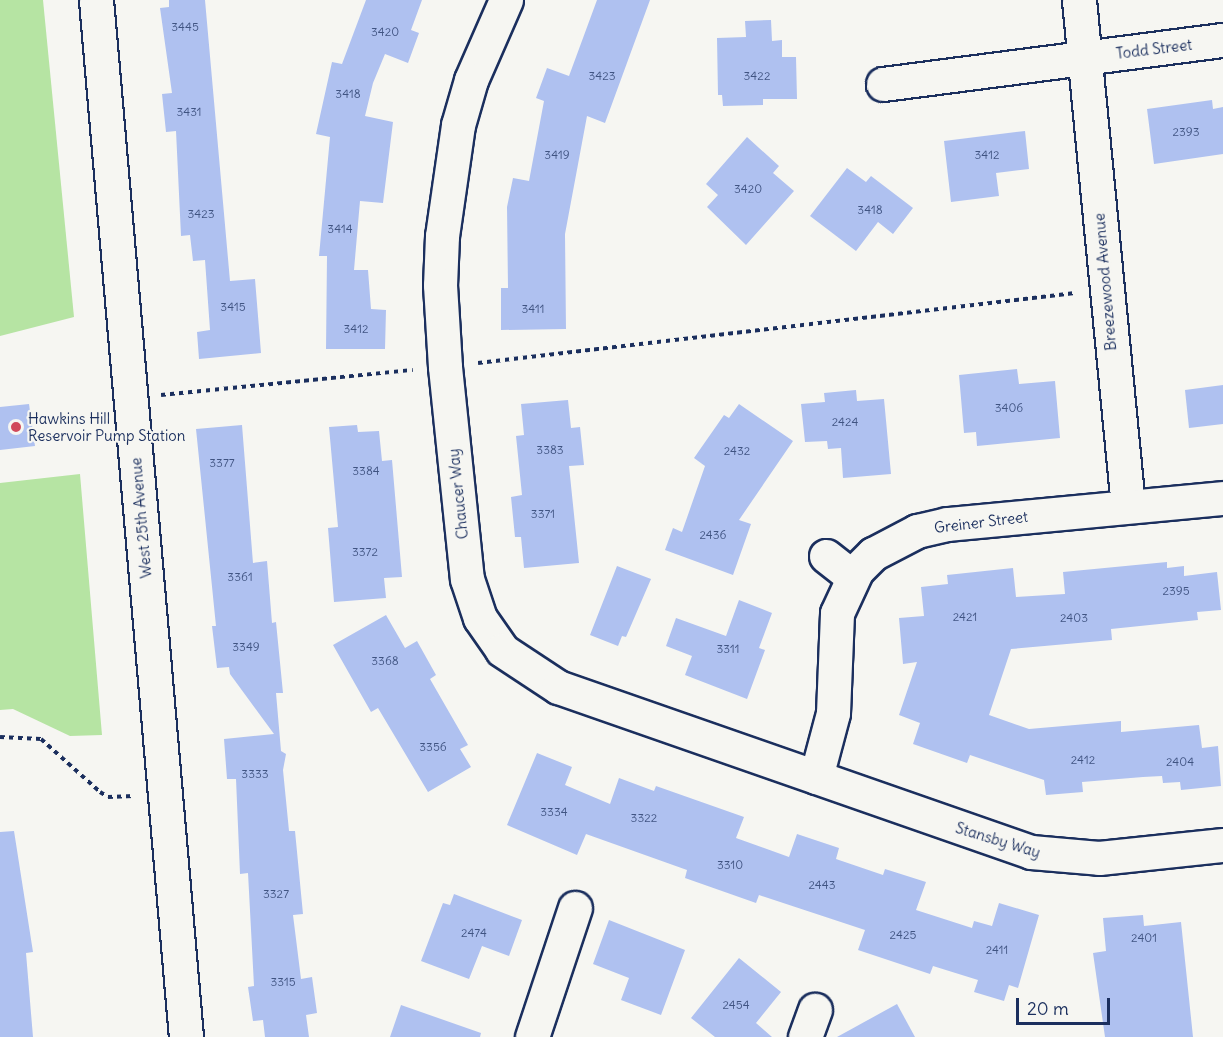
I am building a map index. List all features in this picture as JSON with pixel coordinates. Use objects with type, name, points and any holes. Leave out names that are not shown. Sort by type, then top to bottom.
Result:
[{"type":"street","name":"West 25th Avenue","points":[[96,0],[186,1037]]},
{"type":"street","name":"Chaucer Way","points":[[506,0],[471,80],[456,136],[442,236],[445,367],[467,579],[480,618],[502,650],[558,687],[816,777]]},
{"type":"street","name":"Breezewood Avenue","points":[[1079,0],[1105,290],[1128,506]]},
{"type":"street","name":"Todd Street","points":[[1085,58],[1223,40]]},
{"type":"street","points":[[883,84],[1085,58]]},
{"type":"street","name":"Greiner Street","points":[[816,777],[832,713],[837,613],[853,578],[873,554],[917,531],[946,524],[1223,498]]},
{"type":"street","points":[[826,556],[853,578]]},
{"type":"street","name":"Stansby Way","points":[[816,777],[1031,852],[1100,858],[1223,845]]},
{"type":"street","points":[[532,1037],[575,908]]},
{"type":"path","points":[[131,399],[445,367],[1105,290]]},
{"type":"path","points":[[0,736],[41,739],[108,796],[165,793]]},
{"type":"green space","points":[[0,0],[43,0],[74,317],[0,336]]},
{"type":"green space","points":[[80,474],[102,735],[70,736],[13,709],[0,710],[0,483]]},
{"type":"building","points":[[169,0],[205,0],[230,281],[255,279],[261,353],[199,359],[197,332],[210,330],[205,260],[193,261],[190,235],[181,236],[176,131],[166,132],[162,94],[172,93],[160,8],[169,7]]},
{"type":"building","points":[[366,0],[422,0],[411,30],[419,33],[408,63],[385,54],[373,83],[365,116],[393,122],[383,203],[360,201],[354,270],[368,270],[371,309],[386,310],[385,349],[326,349],[327,256],[319,256],[330,137],[316,134],[332,62],[342,64]]},
{"type":"building","points":[[597,0],[650,0],[605,123],[587,116],[565,234],[566,329],[501,330],[501,288],[508,288],[507,207],[513,178],[529,181],[544,101],[536,98],[547,68],[569,76]]},
{"type":"building","points":[[771,20],[772,41],[782,40],[782,57],[796,57],[797,99],[763,99],[763,105],[723,106],[722,95],[718,95],[717,38],[746,37],[745,21]]},
{"type":"building","points":[[1212,100],[1213,109],[1223,107],[1223,154],[1154,164],[1147,109]]},
{"type":"building","points":[[1025,131],[1029,169],[996,173],[999,196],[951,202],[944,141]]},
{"type":"building","points":[[747,137],[779,166],[773,173],[794,191],[746,245],[707,207],[718,195],[706,184]]},
{"type":"building","points":[[847,168],[866,182],[871,176],[913,208],[893,234],[878,222],[856,251],[810,216]]},
{"type":"building","points":[[1017,369],[1019,384],[1055,381],[1060,438],[977,446],[976,432],[964,433],[959,375]]},
{"type":"building","points":[[1223,385],[1223,424],[1189,428],[1185,390]]},
{"type":"building","points":[[856,390],[857,401],[884,399],[891,474],[843,478],[841,448],[828,449],[827,441],[805,442],[801,404],[825,402],[824,393]]},
{"type":"building","points":[[568,400],[571,428],[580,427],[584,465],[569,466],[579,563],[524,568],[521,537],[515,537],[511,497],[522,495],[516,436],[524,435],[521,404]]},
{"type":"building","name":"Hawkins Hill Reservoir Pump Station","points":[[29,404],[35,446],[0,450],[0,407]]},
{"type":"building","points":[[739,404],[793,441],[739,520],[751,524],[733,575],[665,550],[673,528],[682,532],[705,466],[694,458],[724,415],[729,418]]},
{"type":"building","points":[[242,425],[253,563],[267,561],[272,623],[276,622],[283,693],[276,693],[281,751],[286,754],[283,770],[289,831],[295,831],[303,914],[293,915],[301,979],[312,977],[317,1013],[306,1015],[309,1037],[265,1037],[263,1020],[253,1021],[248,987],[254,986],[248,873],[240,874],[236,779],[227,779],[224,739],[274,734],[230,674],[229,667],[217,668],[212,626],[216,626],[196,429]]},
{"type":"building","points":[[357,425],[358,432],[379,431],[382,461],[392,460],[402,577],[384,578],[386,598],[334,602],[328,528],[338,527],[329,427]]},
{"type":"building","points":[[1167,562],[1167,568],[1184,566],[1184,576],[1217,572],[1221,610],[1197,612],[1198,620],[1111,629],[1112,640],[1011,649],[989,715],[1029,729],[1121,721],[1121,732],[1199,725],[1202,748],[1218,746],[1221,786],[1181,790],[1180,782],[1163,783],[1162,776],[1082,782],[1083,792],[1046,795],[1044,780],[970,755],[967,763],[913,744],[920,723],[899,715],[917,662],[903,664],[899,618],[924,616],[921,587],[948,584],[947,575],[1013,568],[1016,597],[1065,594],[1063,572]]},
{"type":"building","points":[[617,566],[651,579],[626,637],[622,636],[618,646],[590,635]]},
{"type":"building","points":[[739,600],[772,613],[759,648],[765,650],[747,699],[685,675],[692,656],[666,646],[676,618],[726,636]]},
{"type":"building","points":[[386,615],[405,648],[417,641],[436,675],[430,679],[468,745],[460,749],[471,767],[428,792],[378,708],[371,712],[333,645]]},
{"type":"building","points":[[537,753],[572,767],[565,785],[610,804],[619,778],[654,791],[656,786],[744,817],[736,838],[789,857],[797,834],[839,848],[836,859],[883,875],[885,869],[926,882],[916,910],[972,928],[974,921],[992,926],[999,903],[1039,915],[1018,988],[1009,985],[1004,1001],[974,992],[978,980],[933,966],[930,974],[858,950],[865,930],[759,895],[756,903],[685,878],[687,870],[586,834],[577,855],[507,825]]},
{"type":"building","points":[[14,831],[33,952],[26,953],[33,1037],[0,1037],[0,832]]},
{"type":"building","points":[[454,894],[522,920],[509,956],[482,946],[469,979],[421,961],[443,903],[450,905]]},
{"type":"building","points":[[1143,915],[1144,926],[1181,922],[1193,1037],[1105,1037],[1093,953],[1106,951],[1103,918]]},
{"type":"building","points":[[609,920],[685,950],[661,1015],[621,1000],[629,978],[593,964]]},
{"type":"building","points":[[739,958],[781,992],[756,1023],[772,1037],[715,1037],[691,1018]]},
{"type":"building","points":[[897,1004],[915,1037],[837,1037]]},
{"type":"building","points":[[401,1005],[481,1033],[480,1037],[390,1037]]},
{"type":"place","name":"Hawkins Hill Reservoir Pump Station","points":[[16,427]]}]
